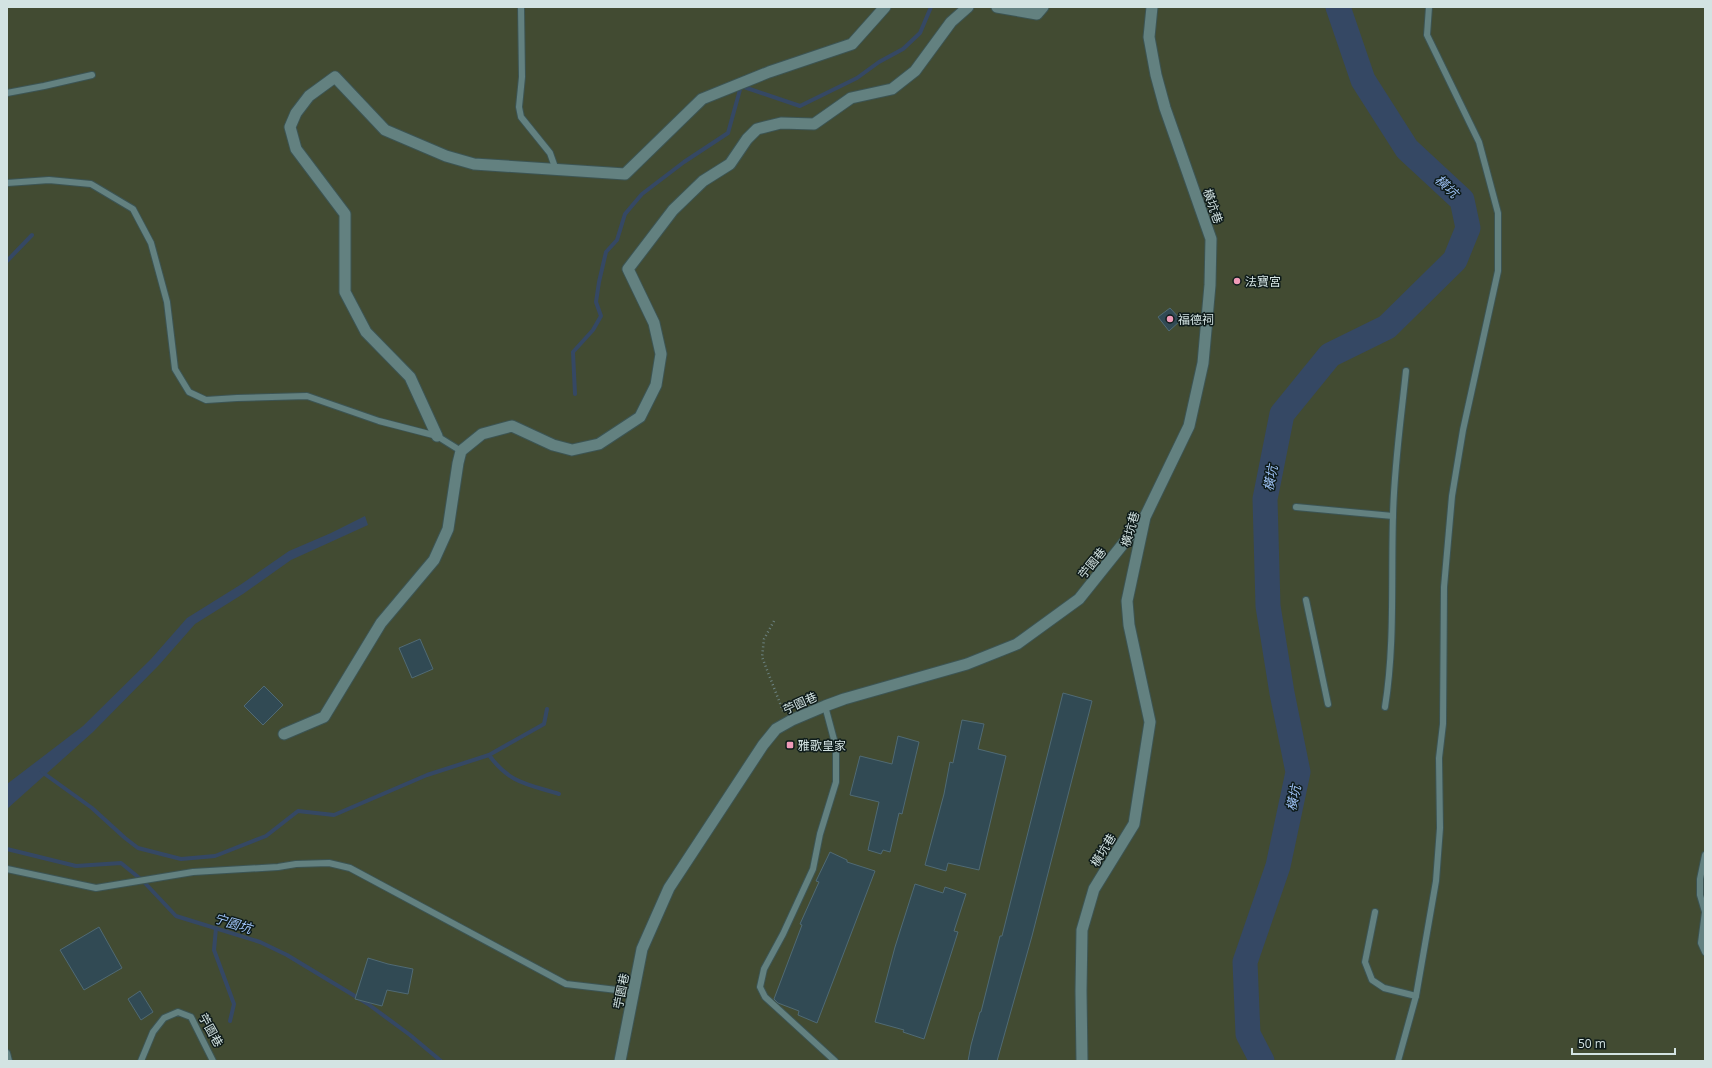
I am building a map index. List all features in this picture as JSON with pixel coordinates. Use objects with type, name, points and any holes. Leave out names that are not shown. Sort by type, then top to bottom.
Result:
[{"type":"street","points":[[437,436],[410,377],[366,332],[345,292],[345,214],[296,149],[290,127],[296,114],[309,96],[335,77],[385,130],[446,156],[474,164],[625,174],[702,99],[769,72],[852,44],[885,7]]},
{"type":"street","points":[[284,734],[324,717],[381,623],[434,560],[448,530],[461,451],[482,434],[512,426],[553,445],[572,450],[599,444],[640,417],[656,385],[661,354],[654,323],[628,269],[673,210],[703,181],[730,164],[747,139],[757,129],[781,122],[814,124],[852,98],[892,89],[915,71],[951,22],[968,7]]},
{"type":"street","points":[[997,7],[1037,14],[1043,7]]},
{"type":"street","name":"橫坑巷","points":[[1082,1061],[1082,930],[1094,888],[1134,824],[1150,722],[1129,625],[1128,601],[1145,517],[1189,426],[1203,363],[1210,284],[1211,239],[1165,108],[1156,75],[1149,38],[1152,7]]},
{"type":"street","name":"苧園巷","points":[[620,1061],[642,949],[670,888],[763,745],[776,729],[825,706],[844,699],[967,664],[1017,644],[1079,599],[1145,517]]},
{"type":"lane","points":[[521,7],[522,77],[519,106],[521,117],[550,153],[556,170]]},
{"type":"lane","points":[[1398,1061],[1416,996],[1436,881],[1440,828],[1439,758],[1443,717],[1444,587],[1452,496],[1463,430],[1498,271],[1498,213],[1479,142],[1427,35],[1429,7]]},
{"type":"lane","points":[[7,93],[92,75]]},
{"type":"lane","points":[[7,183],[48,180],[91,184],[133,209],[151,243],[167,302],[175,369],[189,392],[206,400],[307,396],[379,421],[437,436],[461,451]]},
{"type":"lane","points":[[1384,708],[1388,686],[1392,614],[1393,516],[1406,370]]},
{"type":"lane","points":[[1296,507],[1393,516]]},
{"type":"lane","points":[[1306,600],[1328,704]]},
{"type":"lane","points":[[825,706],[836,747],[836,782],[820,834],[813,869],[783,934],[764,969],[760,987],[765,997],[776,1008],[835,1061]]},
{"type":"lane","points":[[1705,855],[1700,879],[1700,895],[1704,912],[1701,943],[1705,952]]},
{"type":"lane","points":[[7,869],[96,888],[193,872],[329,863],[350,868],[566,984],[634,992]]},
{"type":"lane","points":[[1375,912],[1365,962],[1372,980],[1384,988],[1416,996]]},
{"type":"lane","name":"苧園巷","points":[[141,1061],[153,1032],[164,1018],[178,1012],[190,1017],[213,1061]]},
{"type":"lane","points":[[7,1053],[9,1061]]},
{"type":"path","points":[[774,621],[764,639],[762,657],[771,677],[779,703],[789,722]]},
{"type":"green space","points":[[7,7],[1705,7],[1705,1061],[7,1061]]},
{"type":"water","points":[[365,516],[368,525],[291,560],[243,594],[195,624],[159,665],[93,732],[7,809],[7,784],[83,726],[151,659],[187,618],[240,585],[289,551],[331,533]]},
{"type":"building","name":"福德祠","points":[[1170,308],[1181,320],[1169,331],[1158,317]]},
{"type":"building","points":[[420,639],[433,669],[412,678],[399,648]]},
{"type":"building","points":[[264,686],[283,705],[263,725],[244,706]]},
{"type":"building","points":[[1063,693],[1092,701],[1032,936],[997,1061],[968,1061],[1000,936],[1002,936]]},
{"type":"building","points":[[962,720],[984,724],[978,749],[1006,756],[979,870],[948,863],[946,871],[925,865],[944,794],[950,762],[953,763]]},
{"type":"building","points":[[898,736],[919,742],[902,814],[899,813],[890,852],[883,850],[881,854],[868,850],[879,802],[850,795],[860,756],[892,764]]},
{"type":"building","points":[[830,852],[847,860],[847,862],[875,871],[817,1023],[798,1015],[799,1011],[778,1003],[774,999],[802,925],[800,924],[819,882],[816,881]]},
{"type":"building","points":[[915,884],[943,893],[945,887],[966,894],[954,931],[958,932],[924,1039],[903,1032],[904,1030],[875,1022],[895,947]]},
{"type":"building","points":[[99,927],[122,968],[84,990],[60,950]]},
{"type":"building","points":[[368,958],[413,969],[408,994],[387,990],[382,1006],[355,999]]},
{"type":"building","points":[[140,991],[153,1012],[141,1020],[128,999]]},
{"type":"waterway","points":[[575,394],[573,352],[593,330],[601,316],[596,302],[606,252],[617,240],[625,214],[642,194],[684,162],[728,133],[741,86],[800,106],[857,78],[879,62],[903,49],[920,33],[931,7]]},
{"type":"waterway","name":"橫坑","points":[[1262,1061],[1248,1034],[1245,962],[1278,866],[1298,772],[1282,693],[1268,606],[1265,499],[1282,414],[1330,355],[1387,327],[1455,260],[1468,228],[1462,200],[1407,149],[1363,80],[1338,7]]},
{"type":"waterway","points":[[7,261],[32,235]]},
{"type":"waterway","points":[[42,772],[92,808],[138,848],[181,859],[215,856],[266,836],[298,811],[334,815],[427,775],[489,755],[544,724],[547,709]]},
{"type":"waterway","points":[[489,755],[504,772],[512,777],[528,785],[559,794]]},
{"type":"waterway","name":"宁園坑","points":[[7,849],[76,866],[121,863],[143,881],[176,916],[260,942],[287,955],[368,1004],[410,1035],[441,1061]]},
{"type":"waterway","points":[[216,928],[214,950],[234,1004],[230,1021]]},
{"type":"place","name":"法寶宮","points":[[1237,281]]},
{"type":"place","name":"福德祠","points":[[1170,319]]},
{"type":"place","name":"雅歌皇家","points":[[790,745]]}]
